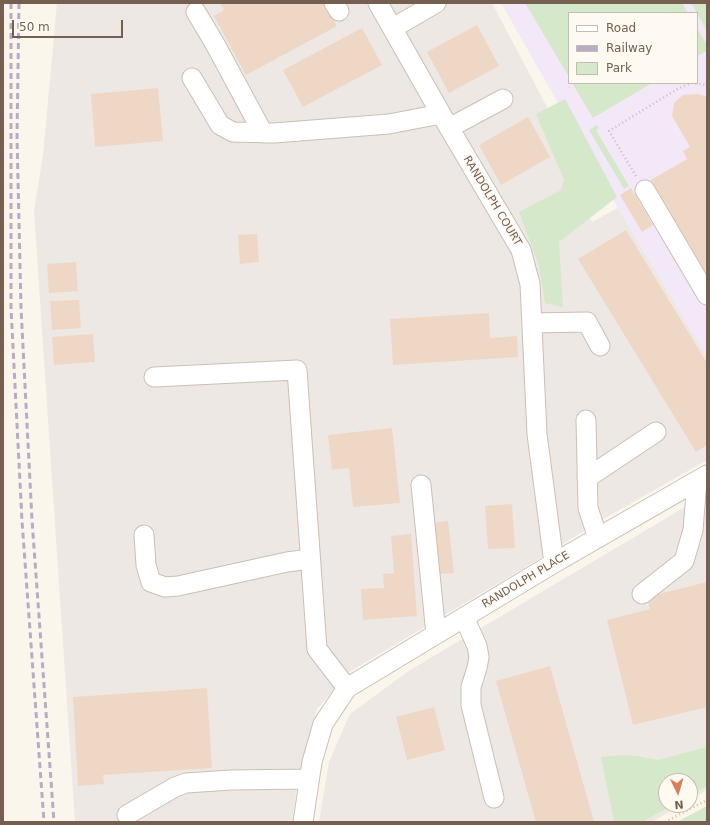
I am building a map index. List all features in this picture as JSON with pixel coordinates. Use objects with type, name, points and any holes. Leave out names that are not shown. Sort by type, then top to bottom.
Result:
[{"type":"street","name":"RANDOLPH COURT","points":[[378,3],[521,250],[530,284],[537,434],[554,563]]},
{"type":"street","points":[[393,28],[436,3]]},
{"type":"street","points":[[196,12],[269,133]]},
{"type":"street","points":[[192,78],[220,125],[233,132],[269,133],[445,121],[503,99]]},
{"type":"street","points":[[645,190],[707,295]]},
{"type":"street","points":[[532,323],[587,322],[600,346]]},
{"type":"street","points":[[154,377],[297,370],[317,649],[347,688]]},
{"type":"street","points":[[586,420],[588,508],[598,538]]},
{"type":"street","points":[[587,478],[656,432]]},
{"type":"street","points":[[642,594],[684,561],[693,530],[702,478]]},
{"type":"street","name":"RANDOLPH PLACE","points":[[303,822],[312,762],[323,724],[347,688],[554,563],[702,478]]},
{"type":"street","points":[[421,485],[436,634]]},
{"type":"street","points":[[144,535],[146,565],[151,582],[166,587],[178,586],[287,562],[310,559]]},
{"type":"street","points":[[464,617],[477,646],[479,657],[471,687],[471,705],[494,798]]},
{"type":"street","points":[[127,815],[175,787],[186,783],[231,780],[309,779]]},
{"type":"path","points":[[645,190],[609,131],[679,88],[689,84]]},
{"type":"path","points":[[665,822],[707,800]]},
{"type":"shaded area","points":[[57,3],[492,3],[546,105],[592,222],[618,208],[707,357],[707,460],[600,521],[349,672],[317,709],[298,780],[292,822],[75,822],[34,211],[43,155]]},
{"type":"shaded area","points":[[501,3],[707,3],[707,357],[618,208]]},
{"type":"shaded area","points":[[707,494],[707,790],[698,795],[698,773],[658,773],[658,813],[667,813],[652,822],[319,822],[329,762],[350,714],[410,670]]},
{"type":"green space","points":[[525,3],[682,3],[687,12],[568,12],[568,75]]},
{"type":"green space","points":[[691,3],[707,3],[707,31],[698,12],[696,12]]},
{"type":"green space","points":[[698,30],[707,45],[707,51],[698,56]]},
{"type":"green space","points":[[573,84],[650,84],[593,118]]},
{"type":"green space","points":[[565,99],[617,197],[559,242],[563,307],[545,303],[539,266],[519,212],[561,190],[564,180],[536,114]]},
{"type":"green space","points":[[597,125],[599,128],[596,130],[629,186],[624,189],[589,130]]},
{"type":"green space","points":[[707,747],[707,786],[698,791],[698,773],[658,773],[658,813],[642,822],[614,822],[601,757],[619,755],[637,756],[658,760]]},
{"type":"green space","points":[[707,806],[707,822],[677,822],[694,813],[698,813],[698,811]]},
{"type":"building","points":[[220,3],[324,3],[337,26],[246,75],[214,16],[224,10]]},
{"type":"building","points":[[477,25],[499,66],[449,93],[427,52]]},
{"type":"building","points":[[362,28],[382,65],[303,107],[283,70]]},
{"type":"building","points":[[158,88],[163,141],[95,147],[91,94]]},
{"type":"building","points":[[698,94],[707,97],[707,269],[705,271],[651,180],[687,159],[683,151],[690,147],[672,116],[674,103],[683,95]]},
{"type":"building","points":[[528,117],[550,157],[501,185],[479,145]]},
{"type":"building","points":[[631,188],[653,225],[642,232],[620,195]]},
{"type":"building","points":[[626,230],[707,363],[707,445],[696,452],[578,259]]},
{"type":"building","points":[[257,234],[259,262],[240,264],[238,235]]},
{"type":"building","points":[[76,262],[78,291],[49,293],[47,264]]},
{"type":"building","points":[[79,300],[81,328],[52,330],[50,301]]},
{"type":"building","points":[[489,313],[490,338],[517,336],[518,357],[393,365],[390,319]]},
{"type":"building","points":[[93,334],[95,362],[54,365],[52,337]]},
{"type":"building","points":[[392,428],[400,503],[353,507],[349,468],[332,470],[328,435]]},
{"type":"building","points":[[512,504],[515,548],[488,549],[485,506]]},
{"type":"building","points":[[448,521],[454,573],[438,574],[432,523]]},
{"type":"building","points":[[411,534],[417,616],[363,620],[361,589],[384,588],[383,574],[394,573],[391,536]]},
{"type":"building","points":[[707,582],[707,707],[633,725],[607,620],[650,609],[647,597]]},
{"type":"building","points":[[550,666],[594,822],[536,822],[496,681]]},
{"type":"building","points":[[207,688],[212,768],[103,775],[104,784],[78,786],[73,697]]},
{"type":"building","points":[[434,707],[445,750],[407,760],[396,717]]},
{"type":"railway","points":[[11,3],[11,308],[22,521],[44,822]]},
{"type":"railway","points":[[19,3],[17,137],[21,308],[32,520],[54,822]]}]
